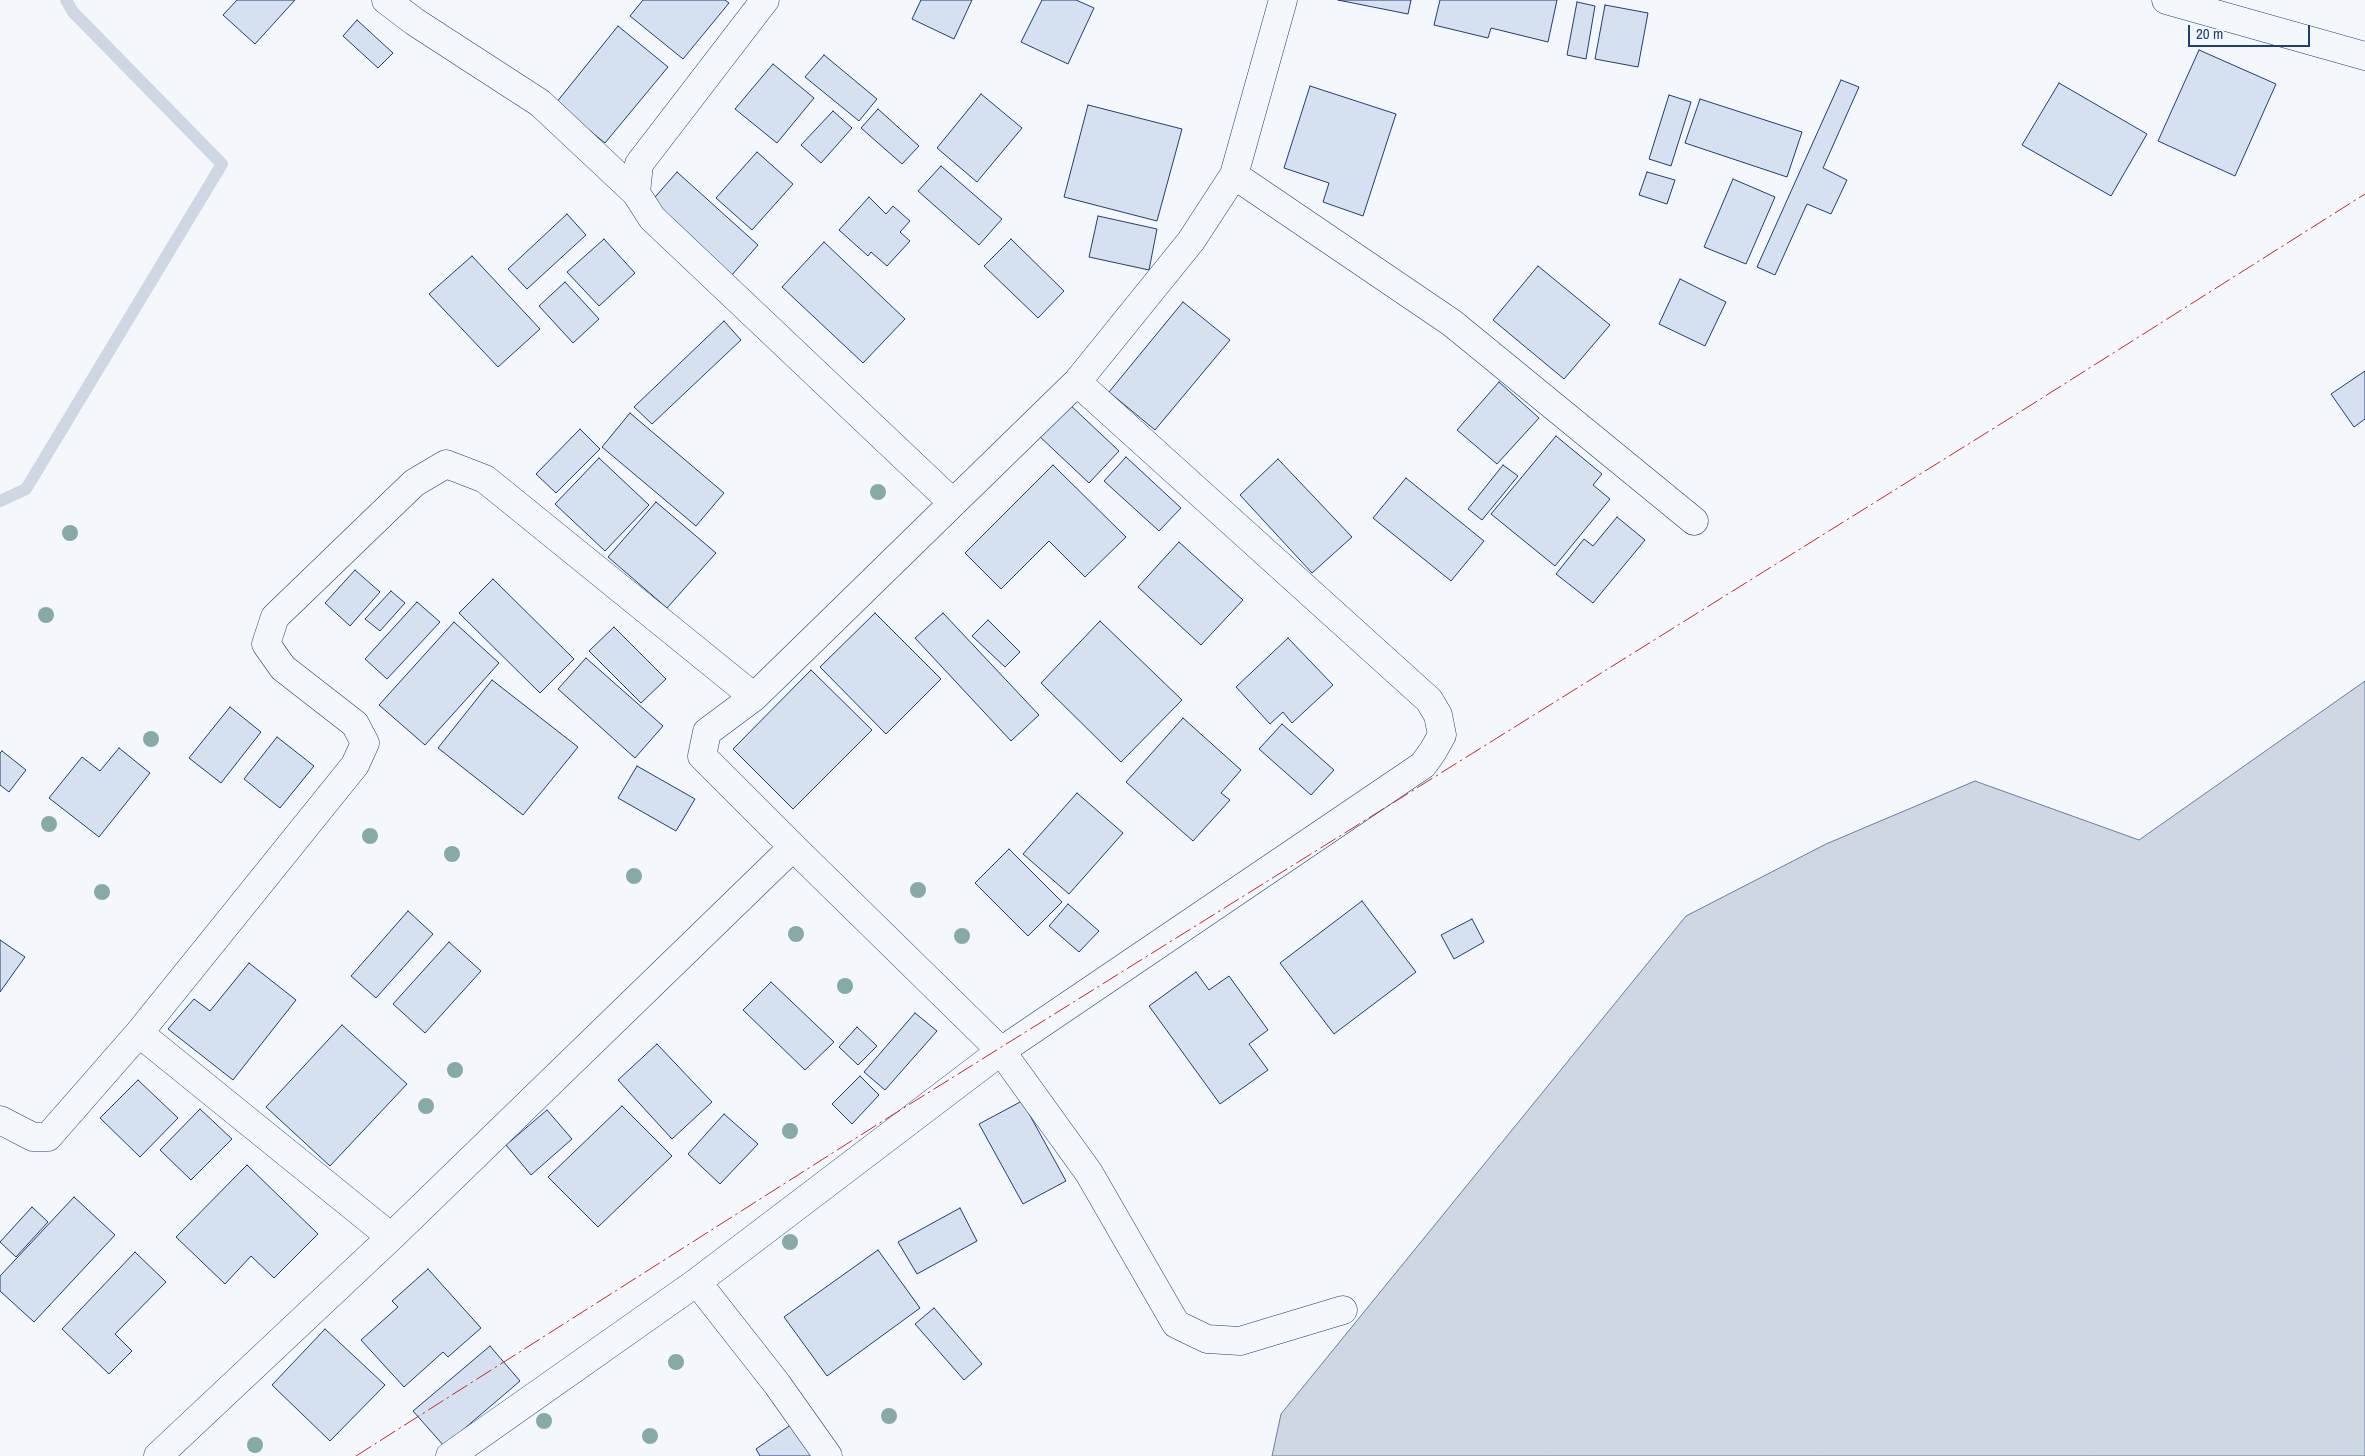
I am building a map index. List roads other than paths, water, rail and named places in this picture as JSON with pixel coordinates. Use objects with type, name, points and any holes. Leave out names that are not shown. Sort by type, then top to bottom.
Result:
[{"type":"street","points":[[386,0],[415,22],[540,103],[636,193],[652,218],[953,503]]},
{"type":"street","points":[[636,193],[640,164],[765,0]]},
{"type":"street","points":[[1283,0],[1234,175],[1192,241],[1076,382],[754,696],[707,732],[702,756],[1001,1051],[1089,1173],[1176,1324],[1207,1339],[1240,1341],[1343,1310]]},
{"type":"street","points":[[2166,0],[2365,56]]},
{"type":"street","points":[[1234,175],[1452,323],[1694,521]]},
{"type":"street","points":[[450,1456],[696,1282],[1001,1051],[1423,765],[1442,735],[1438,716],[1429,700],[1076,382]]},
{"type":"street","points":[[0,1120],[33,1137],[48,1137],[139,1033],[355,765],[365,743],[355,724],[283,668],[266,644],[275,617],[414,482],[446,464],[485,479],[754,696]]},
{"type":"street","points":[[158,1456],[391,1237],[793,847]]},
{"type":"street","points":[[139,1033],[391,1237]]},
{"type":"street","points":[[696,1282],[777,1384],[828,1456]]},
{"type":"waterway","points":[[0,501],[26,489],[222,164],[73,12],[66,0]]}]
